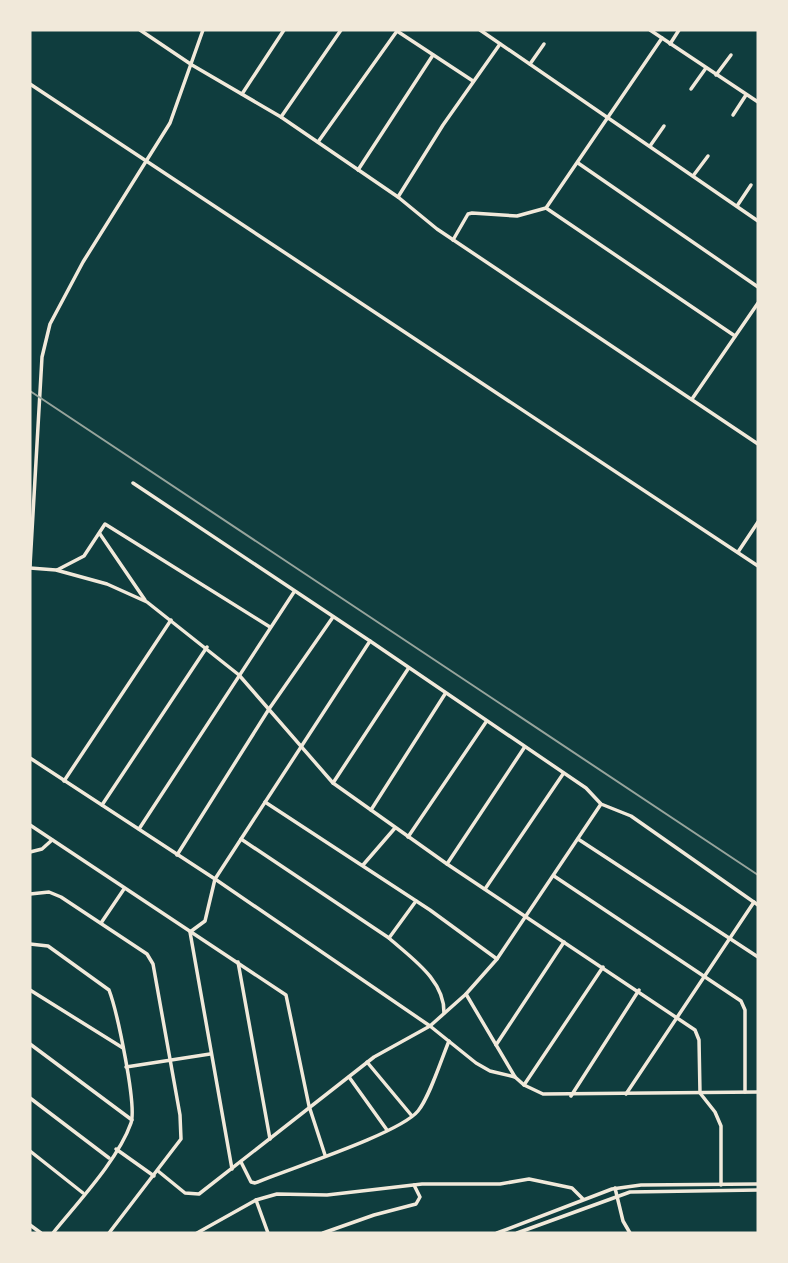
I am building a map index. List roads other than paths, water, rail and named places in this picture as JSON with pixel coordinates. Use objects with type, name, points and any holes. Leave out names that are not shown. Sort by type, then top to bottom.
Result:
[{"type":"street","points":[[140,30],[192,65],[281,117],[398,197],[453,240],[758,444]]},
{"type":"street","points":[[203,30],[170,123],[94,242],[50,324],[43,348],[30,567],[56,570],[107,584],[146,601],[239,675],[332,783],[446,864],[678,1016],[697,1033],[700,1093],[715,1112],[721,1126],[721,1185]]},
{"type":"street","points":[[242,94],[284,30]]},
{"type":"street","points":[[281,117],[341,30]]},
{"type":"street","points":[[318,142],[396,30],[473,81]]},
{"type":"street","points":[[480,30],[489,32],[500,44],[758,221]]},
{"type":"street","points":[[650,30],[758,102]]},
{"type":"street","points":[[670,44],[679,30]]},
{"type":"street","points":[[453,240],[468,214],[517,216],[546,208],[662,38]]},
{"type":"street","points":[[398,197],[500,44]]},
{"type":"street","points":[[530,64],[544,44]]},
{"type":"street","points":[[358,170],[433,55]]},
{"type":"street","points":[[716,75],[731,55]]},
{"type":"street","points":[[691,89],[706,68]]},
{"type":"street","points":[[30,84],[758,566]]},
{"type":"street","points":[[733,115],[746,95]]},
{"type":"street","points":[[650,146],[664,126]]},
{"type":"street","points":[[693,176],[708,156]]},
{"type":"street","points":[[578,163],[758,287]]},
{"type":"street","points":[[737,206],[751,185]]},
{"type":"street","points":[[546,208],[735,336]]},
{"type":"street","points":[[691,400],[758,303]]},
{"type":"street","points":[[133,483],[586,788],[601,804],[631,816],[756,904],[626,1094]]},
{"type":"street","points":[[738,552],[758,522]]},
{"type":"street","points":[[56,570],[84,556],[105,524],[130,537],[270,627]]},
{"type":"street","points":[[100,533],[146,601]]},
{"type":"street","points":[[139,829],[294,592]]},
{"type":"street","points":[[177,855],[269,709],[333,617]]},
{"type":"street","points":[[64,780],[171,620]]},
{"type":"street","points":[[190,932],[205,921],[215,879],[370,641]]},
{"type":"street","points":[[102,805],[207,647]]},
{"type":"street","points":[[332,783],[408,669]]},
{"type":"street","points":[[370,810],[445,694]]},
{"type":"street","points":[[408,837],[486,722]]},
{"type":"street","points":[[446,864],[524,748]]},
{"type":"street","points":[[30,758],[215,879],[430,1026],[476,1063],[490,1071],[515,1077]]},
{"type":"street","points":[[485,889],[563,774]]},
{"type":"street","points":[[265,802],[363,865],[497,959]]},
{"type":"street","points":[[158,1171],[185,1193],[192,1195],[202,1192],[386,1048],[430,1026],[444,1015],[497,959],[601,804]]},
{"type":"street","points":[[30,825],[282,991],[289,1000],[309,1106],[325,1155]]},
{"type":"street","points":[[363,865],[395,828]]},
{"type":"street","points":[[241,839],[388,938],[434,982],[443,997],[444,1015]]},
{"type":"street","points":[[578,839],[758,957]]},
{"type":"street","points":[[30,852],[43,848],[52,840]]},
{"type":"street","points":[[554,876],[737,997],[744,1006],[745,1092]]},
{"type":"street","points":[[101,923],[124,889]]},
{"type":"street","points":[[30,894],[54,893],[151,958],[181,1139],[109,1233]]},
{"type":"street","points":[[388,938],[416,901]]},
{"type":"street","points":[[190,932],[232,1169]]},
{"type":"street","points":[[496,1045],[564,942]]},
{"type":"street","points":[[30,944],[46,945],[107,986],[126,1067],[132,1120],[116,1149],[53,1233]]},
{"type":"street","points":[[238,962],[270,1139]]},
{"type":"street","points":[[524,1085],[603,967]]},
{"type":"street","points":[[30,990],[122,1048]]},
{"type":"street","points":[[571,1096],[639,990]]},
{"type":"street","points":[[466,994],[515,1077],[524,1085],[543,1094],[571,1096],[758,1092]]},
{"type":"street","points":[[241,1162],[251,1182],[255,1183],[387,1130],[412,1116],[419,1110],[449,1041]]},
{"type":"street","points":[[30,1044],[132,1120]]},
{"type":"street","points":[[126,1067],[211,1054]]},
{"type":"street","points":[[367,1062],[412,1116]]},
{"type":"street","points":[[349,1077],[387,1130]]},
{"type":"street","points":[[30,1098],[109,1159]]},
{"type":"street","points":[[116,1149],[154,1176]]},
{"type":"street","points":[[30,1152],[84,1194]]},
{"type":"street","points":[[197,1233],[256,1199],[277,1194],[327,1195],[414,1185],[500,1184],[538,1180],[572,1188],[583,1199]]},
{"type":"street","points":[[497,1233],[615,1188],[758,1184]]},
{"type":"street","points":[[323,1233],[416,1204],[420,1197],[414,1185]]},
{"type":"street","points":[[615,1188],[623,1221],[631,1233]]},
{"type":"street","points":[[517,1233],[618,1195],[642,1191],[758,1190]]},
{"type":"street","points":[[256,1199],[268,1233]]},
{"type":"street","points":[[30,1225],[40,1233]]},
{"type":"railway","points":[[30,391],[758,875]]}]
